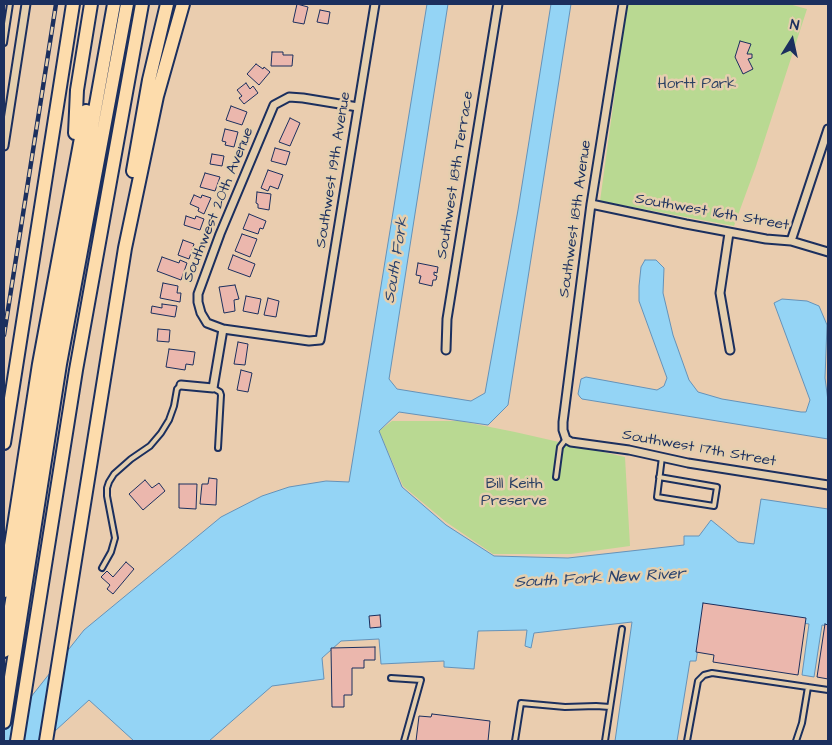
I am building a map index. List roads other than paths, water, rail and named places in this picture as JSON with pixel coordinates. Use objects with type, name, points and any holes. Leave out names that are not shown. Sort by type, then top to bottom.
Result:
[{"type":"highway","points":[[4,444],[73,4]]},
{"type":"highway","points":[[73,174],[77,90],[91,4]]},
{"type":"highway","points":[[4,651],[73,174],[107,4]]},
{"type":"highway","points":[[4,591],[44,365],[114,4]]},
{"type":"highway","points":[[4,722],[60,364],[127,4]]},
{"type":"highway","points":[[17,741],[76,370],[142,4]]},
{"type":"highway","points":[[125,248],[128,196],[149,80],[167,4]]},
{"type":"highway","points":[[46,741],[125,248],[158,96],[183,4]]},
{"type":"street","points":[[4,146],[26,4]]},
{"type":"street","name":"Southwest 19th Avenue","points":[[223,330],[320,340],[375,4]]},
{"type":"street","name":"Southwest 18th Terrace","points":[[446,350],[447,319],[498,4]]},
{"type":"street","name":"Southwest 18th Avenue","points":[[566,440],[563,422],[591,204],[623,4]]},
{"type":"street","name":"Southwest 20th Avenue","points":[[223,330],[207,323],[201,313],[198,294],[220,234],[274,105],[289,97],[358,107]]},
{"type":"street","points":[[791,241],[828,129]]},
{"type":"street","name":"Southwest 16th Street","points":[[591,204],[766,240],[791,241],[828,252]]},
{"type":"street","points":[[729,233],[720,293],[730,350]]},
{"type":"street","points":[[181,385],[213,388],[223,330]]},
{"type":"street","name":"Southwest 17th Street","points":[[566,440],[629,450],[688,463],[828,485]]},
{"type":"lane","points":[[4,43],[10,4]]},
{"type":"lane","points":[[102,568],[111,552],[115,538],[107,496],[109,482],[114,474],[150,446],[161,433],[170,420],[177,389],[181,385]]},
{"type":"lane","points":[[213,388],[220,392],[221,395],[218,448]]},
{"type":"lane","points":[[556,477],[560,447],[566,440]]},
{"type":"lane","points":[[660,477],[717,487],[714,506],[656,497],[662,457]]},
{"type":"lane","points":[[605,741],[622,629]]},
{"type":"lane","points":[[688,741],[698,681],[704,675],[712,673],[828,690]]},
{"type":"lane","points":[[391,678],[421,680],[404,741]]},
{"type":"lane","points":[[796,741],[802,723],[808,687]]},
{"type":"lane","points":[[515,741],[521,703],[565,707],[610,707]]},
{"type":"water","points":[[427,4],[448,4],[389,379],[397,389],[471,401],[485,393],[518,210],[551,4],[571,4],[508,405],[488,425],[399,412],[379,431],[402,487],[446,525],[494,556],[568,558],[684,545],[684,536],[699,536],[711,520],[738,542],[754,544],[761,499],[828,509],[828,626],[822,625],[814,677],[802,675],[809,624],[704,608],[696,661],[690,661],[677,741],[615,741],[632,622],[534,633],[531,648],[525,646],[527,630],[478,631],[474,669],[444,667],[444,661],[381,664],[379,639],[341,641],[322,658],[324,679],[272,686],[209,741],[134,741],[89,700],[44,741],[4,741],[4,717],[27,702],[84,630],[221,517],[262,496],[289,487],[326,481],[349,482]]},
{"type":"water","points":[[645,260],[656,260],[664,268],[663,293],[673,335],[689,380],[698,392],[722,399],[806,412],[810,400],[774,303],[782,299],[807,301],[819,306],[827,325],[825,378],[828,401],[828,439],[582,399],[578,394],[581,379],[586,377],[657,390],[664,386],[667,378],[639,301],[641,267]]},
{"type":"railway","points":[[4,335],[56,4]]},
{"type":"park label","name":"Hortt Park","points":[[697,85]]},
{"type":"park label","name":"Bill Keith Preserve","points":[[514,494]]},
{"type":"water label","name":"South Fork","points":[[397,260]]},
{"type":"water label","name":"South Fork New River","points":[[600,579]]}]
